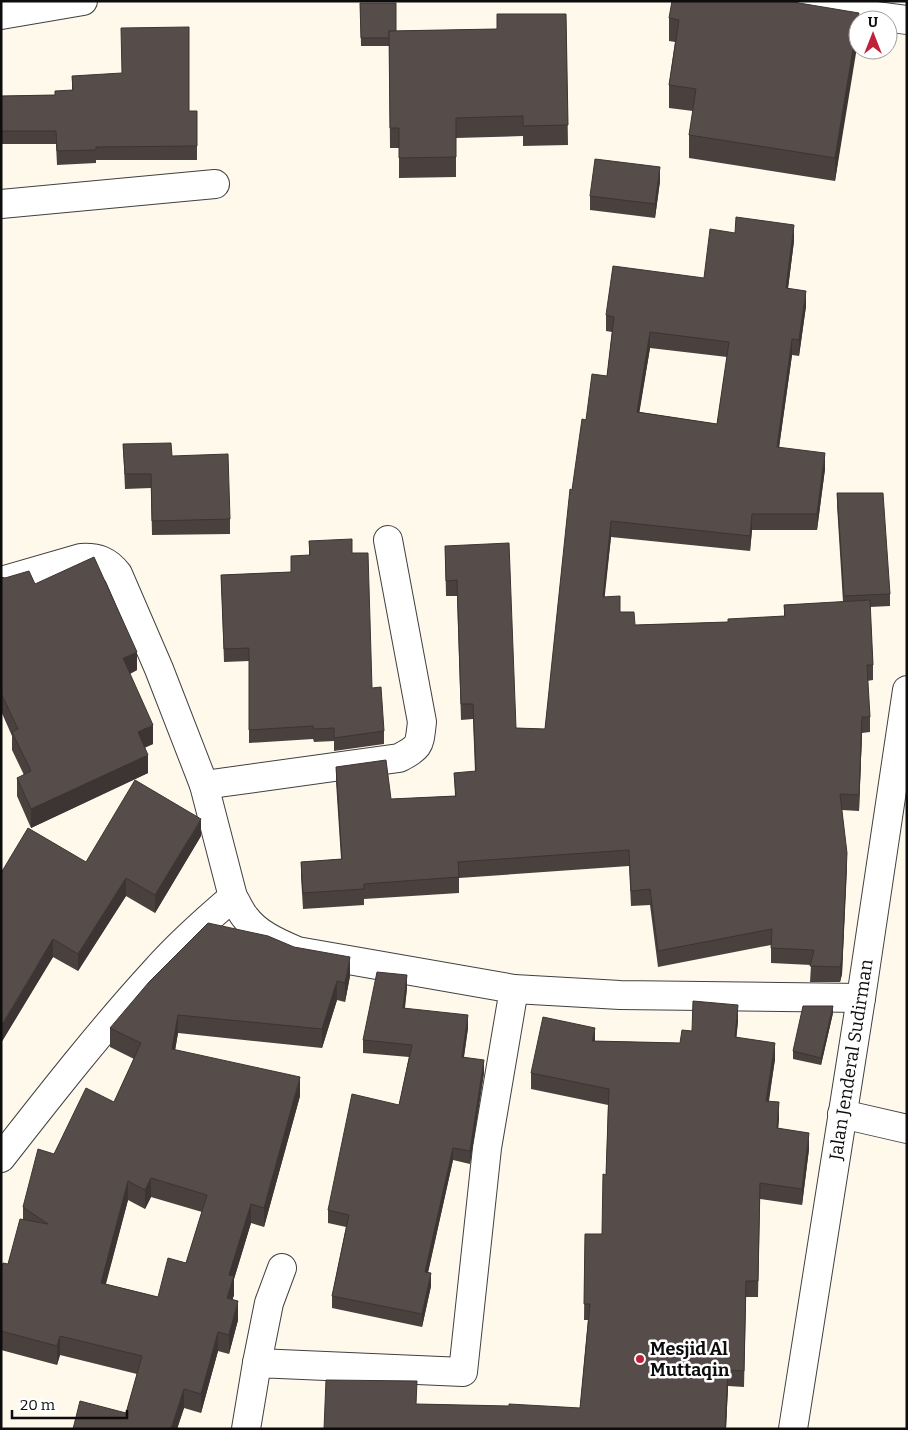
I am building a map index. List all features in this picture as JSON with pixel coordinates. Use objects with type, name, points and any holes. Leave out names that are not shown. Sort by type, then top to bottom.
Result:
[{"type":"street","points":[[1,15],[83,1]]},
{"type":"street","points":[[762,1],[907,20]]},
{"type":"street","points":[[1,204],[215,184]]},
{"type":"street","points":[[204,785],[399,758],[416,749],[420,740],[422,722],[388,540]]},
{"type":"street","points":[[1,581],[81,558],[94,558],[106,561],[112,566],[118,574],[155,660],[204,785],[233,897],[246,918],[259,931],[275,941],[297,951],[514,989],[620,995],[861,998]]},
{"type":"street","name":"Jalan Jenderal Sudirman","points":[[793,1429],[842,1114],[902,760],[907,690]]},
{"type":"street","points":[[1,1158],[156,969],[233,897]]},
{"type":"street","points":[[257,1363],[462,1372],[487,1148],[514,989]]},
{"type":"street","points":[[842,1114],[907,1129]]},
{"type":"street","points":[[246,1429],[269,1303],[282,1268]]},
{"type":"building","points":[[672,1],[787,1],[848,11],[848,60],[851,60],[835,158],[689,135],[696,89],[669,85],[679,20],[669,18]]},
{"type":"building","points":[[360,3],[396,3],[396,31],[389,31],[389,38],[361,38]]},
{"type":"building","points":[[497,14],[566,14],[568,125],[523,126],[523,116],[456,118],[456,157],[399,158],[399,128],[390,128],[389,31],[497,29]]},
{"type":"building","points":[[189,27],[189,111],[197,111],[197,146],[96,147],[96,150],[57,151],[56,131],[1,131],[1,96],[55,95],[55,91],[73,90],[72,76],[122,73],[121,28]]},
{"type":"building","points":[[595,159],[660,167],[655,204],[590,196]]},
{"type":"building","points":[[736,217],[794,225],[786,288],[806,291],[799,340],[792,339],[777,447],[825,453],[817,514],[752,514],[750,536],[611,521],[603,597],[620,596],[620,612],[634,612],[635,625],[728,622],[728,619],[785,616],[784,605],[870,600],[873,665],[867,665],[870,717],[862,717],[859,795],[840,794],[847,853],[842,959],[840,967],[810,966],[814,950],[771,948],[772,929],[658,951],[650,889],[631,891],[629,850],[458,862],[459,877],[364,884],[364,889],[303,893],[301,862],[342,859],[336,767],[386,760],[391,799],[456,796],[454,773],[476,771],[473,704],[461,704],[457,580],[446,581],[445,546],[509,543],[516,728],[545,729],[570,489],[572,490],[582,419],[586,420],[592,374],[607,376],[614,317],[606,315],[613,266],[704,278],[710,229],[735,233]],"holes":[[[650,332],[729,342],[717,424],[637,412]]]},
{"type":"building","points":[[171,443],[172,456],[228,454],[230,519],[152,521],[151,474],[125,474],[123,444]]},
{"type":"building","points":[[837,493],[883,493],[890,594],[844,596]]},
{"type":"building","points":[[352,539],[352,553],[368,553],[372,688],[381,687],[384,731],[334,738],[334,728],[314,729],[313,726],[249,730],[249,648],[224,649],[221,575],[291,572],[291,556],[310,555],[309,541]]},
{"type":"building","points":[[94,557],[137,652],[123,658],[153,725],[138,732],[148,755],[31,809],[17,778],[31,771],[12,732],[18,729],[1,693],[1,577],[5,578],[29,571],[35,584]]},
{"type":"building","points":[[135,780],[201,819],[155,895],[126,878],[78,954],[53,939],[1,1026],[1,873],[28,828],[86,862]]},
{"type":"building","points":[[208,923],[268,936],[294,947],[350,957],[345,983],[337,981],[322,1029],[178,1015],[172,1049],[300,1077],[264,1208],[251,1204],[229,1275],[234,1276],[227,1298],[238,1301],[229,1335],[218,1332],[201,1394],[184,1389],[171,1429],[73,1429],[80,1401],[126,1413],[142,1356],[60,1336],[57,1346],[1,1331],[1,1268],[3,1263],[8,1264],[20,1219],[48,1224],[23,1207],[38,1149],[54,1154],[86,1088],[114,1102],[141,1043],[110,1028],[149,982]],"holes":[[[151,1178],[207,1195],[186,1263],[168,1258],[158,1297],[101,1283],[128,1181],[145,1190]]]},
{"type":"building","points":[[377,972],[407,975],[403,1008],[468,1015],[462,1057],[484,1060],[470,1151],[453,1148],[425,1272],[431,1273],[422,1314],[332,1296],[349,1215],[328,1210],[352,1094],[399,1105],[412,1045],[363,1040]]},
{"type":"building","points":[[693,1001],[738,1005],[735,1037],[775,1043],[766,1101],[779,1102],[777,1128],[809,1133],[802,1189],[760,1183],[758,1281],[746,1281],[744,1371],[728,1370],[725,1429],[324,1429],[326,1380],[417,1381],[416,1404],[509,1406],[509,1404],[580,1408],[590,1304],[584,1304],[585,1234],[602,1234],[603,1174],[606,1175],[609,1089],[531,1073],[543,1017],[595,1028],[592,1041],[680,1043],[682,1030],[692,1031]]},
{"type":"building","points":[[803,1006],[833,1006],[821,1058],[793,1051]]},
{"type":"place","name":"Mesjid Al Muttaqin","points":[[640,1359]]}]
